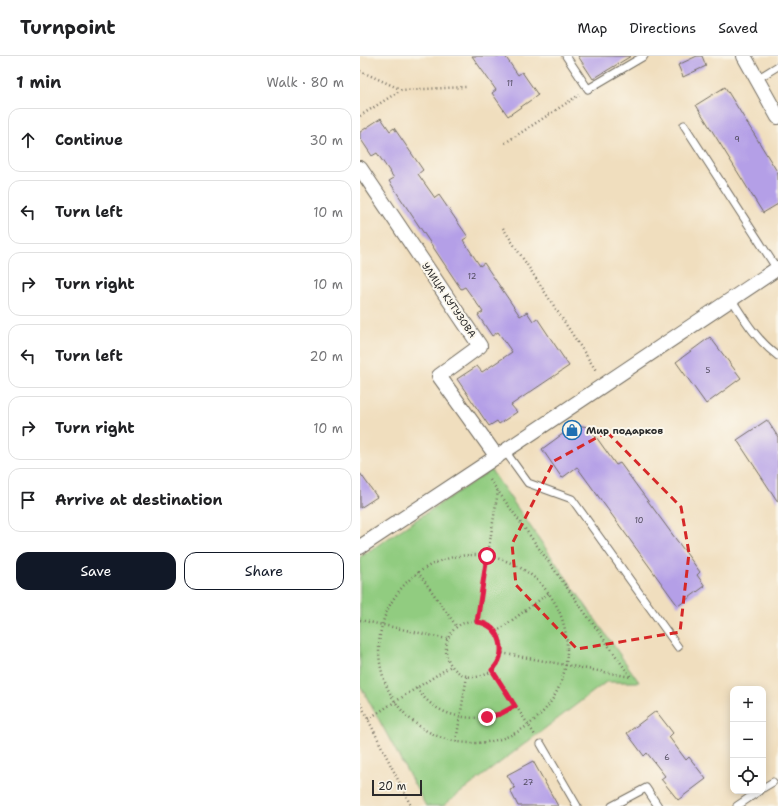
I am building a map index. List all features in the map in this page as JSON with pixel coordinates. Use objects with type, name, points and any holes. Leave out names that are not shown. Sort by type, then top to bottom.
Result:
[{"type":"street","points":[[744,56],[778,117]]},
{"type":"street","name":"УЛИЦА КУТУЗОВА","points":[[360,168],[480,346],[439,376],[501,454]]},
{"type":"street","points":[[360,547],[732,300],[777,268]]},
{"type":"lane","points":[[566,56],[588,89],[644,56]]},
{"type":"lane","points":[[757,79],[778,66]]},
{"type":"lane","points":[[684,125],[777,268]]},
{"type":"lane","points":[[732,300],[750,329],[765,346],[778,356]]},
{"type":"lane","points":[[501,454],[528,483],[572,500],[678,647]]},
{"type":"lane","points":[[540,744],[577,806]]},
{"type":"lane","points":[[766,786],[773,782]]},
{"type":"lane","points":[[612,806],[646,788],[658,806]]},
{"type":"lane","points":[[737,806],[755,794]]},
{"type":"path","points":[[360,71],[401,90],[467,87]]},
{"type":"path","points":[[505,143],[588,89]]},
{"type":"path","points":[[360,116],[401,90]]},
{"type":"path","points":[[503,228],[605,384]]},
{"type":"path","points":[[490,480],[631,678],[501,654]]},
{"type":"path","points":[[477,622],[498,491]]},
{"type":"path","points":[[473,554],[494,557],[514,563],[531,574],[549,593],[557,606],[565,626],[568,646],[566,666],[561,683],[553,699],[543,712],[528,725],[515,733],[499,739],[482,742],[456,741],[431,733],[416,724],[395,701],[385,683],[380,667],[379,646],[382,624],[389,606],[400,588],[418,572],[433,563],[452,556],[473,554]]},
{"type":"path","points":[[418,572],[457,627]]},
{"type":"path","points":[[496,632],[549,593]]},
{"type":"path","points":[[360,620],[448,639]]},
{"type":"path","points":[[470,621],[489,626],[496,632],[500,640],[501,654],[500,659],[492,670],[480,676],[471,677],[462,675],[451,666],[446,654],[446,645],[454,629],[457,627],[470,621]]},
{"type":"path","points":[[368,719],[451,666]]},
{"type":"path","points":[[492,670],[540,744]]},
{"type":"path","points":[[456,741],[467,676]]},
{"type":"path","points":[[416,688],[438,708],[460,717],[472,719],[487,717],[500,714],[515,706]]},
{"type":"path","points":[[360,703],[411,806]]},
{"type":"highlighted area","points":[[607,432],[681,507],[689,553],[680,632],[577,649],[516,585],[512,544],[554,461]]},
{"type":"green space","points":[[491,470],[639,682],[606,682],[443,806],[426,806],[360,685],[360,557]]},
{"type":"building","points":[[472,56],[505,56],[518,75],[522,72],[538,95],[508,116],[492,93],[496,90]]},
{"type":"building","points":[[578,56],[631,56],[593,79]]},
{"type":"building","points":[[697,56],[702,56],[706,66],[683,77],[678,65]]},
{"type":"building","points":[[725,87],[778,173],[778,204],[763,213],[696,105]]},
{"type":"building","points":[[381,118],[390,131],[394,128],[423,170],[418,174],[435,198],[439,195],[468,237],[463,240],[480,266],[484,263],[520,316],[527,312],[533,321],[537,318],[569,366],[511,405],[517,412],[499,424],[497,421],[489,426],[457,379],[477,366],[482,372],[512,352],[498,332],[492,336],[478,315],[483,312],[465,287],[461,289],[389,181],[394,178],[377,153],[372,156],[360,138],[360,132]]},
{"type":"building","points":[[710,337],[741,378],[706,404],[676,362]]},
{"type":"building","points":[[767,420],[778,437],[778,502],[737,440]]},
{"type":"building","points":[[575,425],[589,427],[616,465],[620,463],[700,572],[697,575],[705,586],[678,606],[577,467],[562,478],[542,449]]},
{"type":"building","points":[[360,473],[377,497],[360,508]]},
{"type":"building","points":[[656,711],[673,733],[669,737],[686,760],[689,757],[706,779],[678,800],[661,779],[665,776],[647,753],[644,756],[627,733]]},
{"type":"building","points":[[533,761],[558,806],[518,806],[510,790],[515,788],[507,775]]},
{"type":"place","name":"Мир подарков","points":[[572,430]]},
{"type":"route","points":[[487,556],[477,622],[489,626],[496,632],[500,640],[502,649],[500,659],[492,670],[515,706],[500,714],[487,717]]}]
